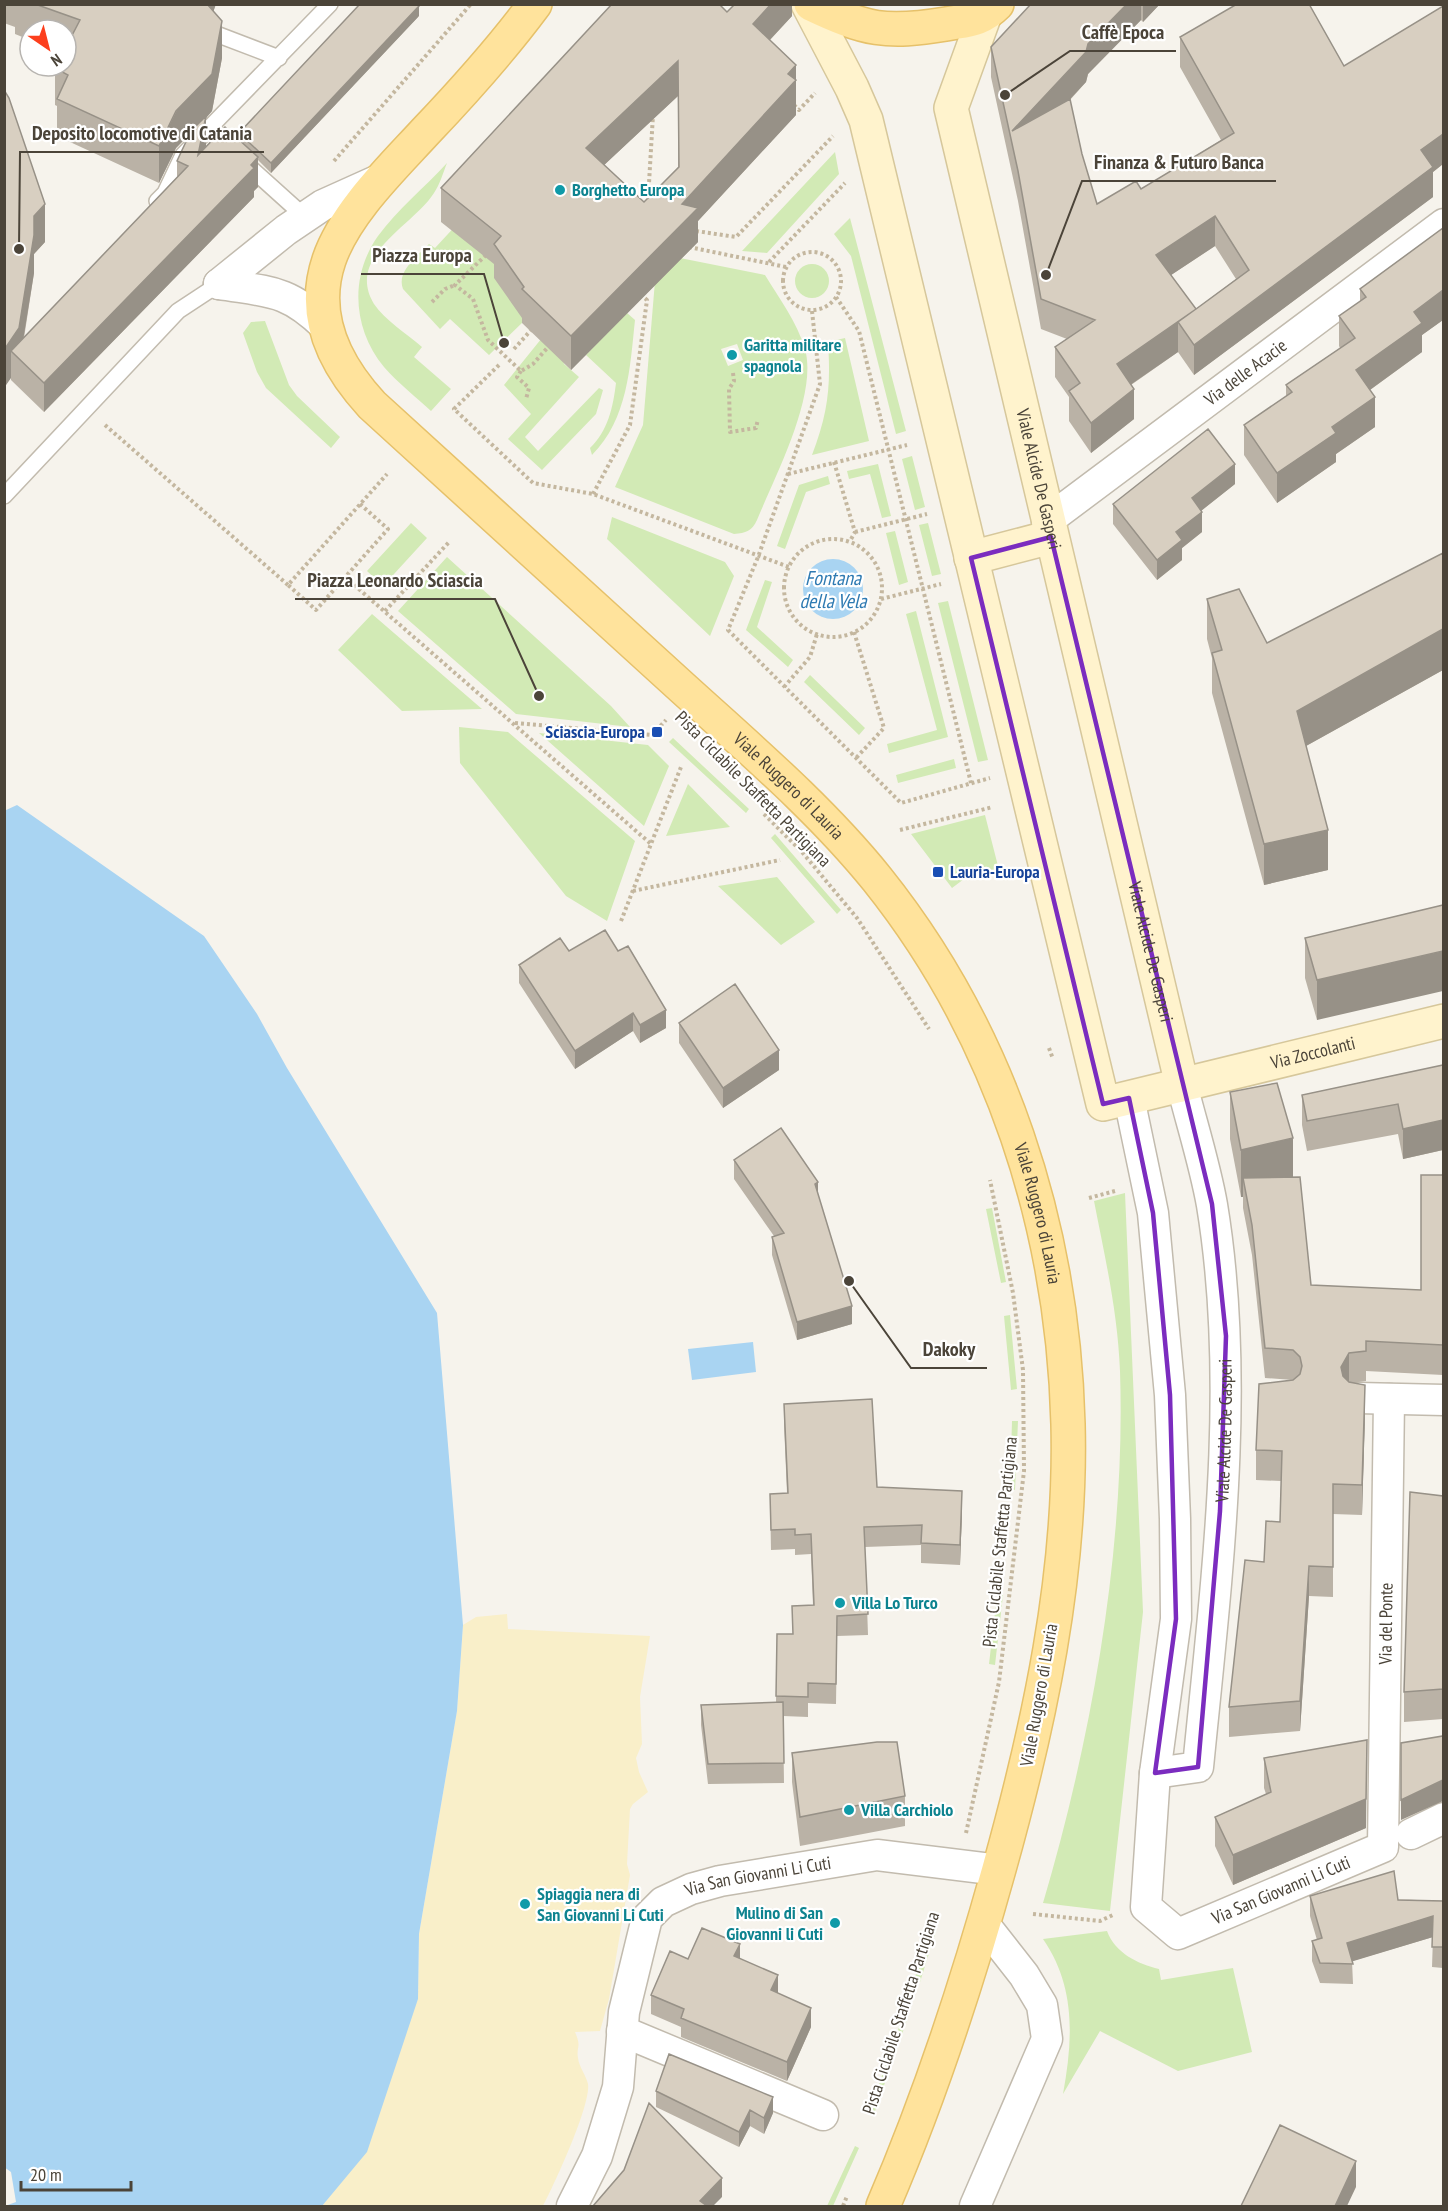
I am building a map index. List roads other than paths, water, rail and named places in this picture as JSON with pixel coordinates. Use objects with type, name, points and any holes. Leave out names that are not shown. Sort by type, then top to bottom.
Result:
[{"type":"main road","points":[[501,50],[535,4]]},
{"type":"main road","points":[[501,50],[558,4]]},
{"type":"main road","points":[[809,4],[841,19],[886,31],[914,30],[990,11]]},
{"type":"main road","points":[[809,4],[866,120],[863,174],[971,558],[1116,1101]]},
{"type":"main road","name":"Viale Alcide De Gasperi","points":[[990,11],[951,108],[1182,1085]]},
{"type":"main road","name":"Viale Ruggero di Lauria","points":[[501,50],[383,178],[341,234],[329,260],[324,289],[325,326],[335,354],[349,379],[407,436],[805,800],[866,867],[931,954],[983,1048],[1020,1138],[1044,1228],[1062,1334],[1069,1428],[1064,1529],[1047,1660],[1022,1786],[984,1924],[922,2114],[883,2206]]},
{"type":"main road","points":[[971,558],[1049,529]]},
{"type":"main road","name":"Via Zoccolanti","points":[[1116,1101],[1443,1021]]},
{"type":"street","points":[[219,284],[323,205],[383,178]]},
{"type":"street","name":"Via delle Acacie","points":[[1049,529],[1443,224]]},
{"type":"street","points":[[219,284],[277,292],[303,304],[325,326]]},
{"type":"street","name":"Viale Alcide De Gasperi","points":[[1155,1773],[1198,1767],[1212,1623],[1227,1394],[1226,1336],[1212,1204],[1182,1085]]},
{"type":"street","points":[[1116,1101],[1153,1212],[1170,1395],[1176,1619],[1155,1773]]},
{"type":"street","points":[[1358,1398],[1443,1400]]},
{"type":"street","name":"Via del Ponte","points":[[1383,1847],[1389,1399]]},
{"type":"street","name":"Via San Giovanni Li Cuti","points":[[1155,1773],[1146,1907],[1178,1934],[1383,1847]]},
{"type":"street","points":[[1411,1834],[1443,1818]]},
{"type":"street","name":"Via San Giovanni Li Cuti","points":[[572,2206],[597,2156],[618,2087],[622,2031],[647,1918],[663,1902],[691,1889],[720,1881],[877,1855],[999,1870]]},
{"type":"street","points":[[975,2206],[1047,2039],[1042,2005],[1024,1975],[984,1924]]},
{"type":"street","points":[[622,2031],[823,2115]]},
{"type":"lane","points":[[149,209],[165,193],[183,156],[213,133],[327,5]]},
{"type":"lane","points":[[183,21],[279,58]]},
{"type":"lane","points":[[234,152],[305,217]]},
{"type":"lane","points":[[4,496],[178,311],[219,284]]},
{"type":"water","name":"Fontana della Vela","points":[[827,559],[839,559],[855,567],[861,577],[863,589],[861,601],[855,611],[839,619],[827,619],[811,611],[803,595],[803,583],[811,567]]},
{"type":"water","points":[[17,805],[204,936],[257,1014],[287,1068],[437,1313],[463,1625],[457,1711],[419,1934],[418,1999],[367,2152],[322,2206],[5,2206],[16,2202],[11,2172],[4,2167],[4,811]]},
{"type":"water","points":[[753,1342],[756,1372],[692,1380],[688,1349]]},
{"type":"place","name":"Caffè Epoca","points":[[1005,95]]},
{"type":"place","name":"Borghetto Europa","points":[[560,190]]},
{"type":"place","name":"Deposito locomotive di Catania","points":[[19,249]]},
{"type":"place","name":"Finanza & Futuro Banca","points":[[1046,275]]},
{"type":"place","name":"Piazza Europa","points":[[504,343]]},
{"type":"place","name":"Garitta militare spagnola","points":[[732,355]]},
{"type":"place","name":"Piazza Leonardo Sciascia","points":[[539,696]]},
{"type":"place","name":"Sciascia-Europa","points":[[657,732]]},
{"type":"place","name":"Lauria-Europa","points":[[938,872]]},
{"type":"place","name":"Dakoky","points":[[849,1281]]},
{"type":"place","name":"Villa Lo Turco","points":[[840,1603]]},
{"type":"place","name":"Villa Carchiolo","points":[[849,1810]]},
{"type":"place","name":"Spiaggia nera di San Giovanni Li Cuti","points":[[525,1904]]},
{"type":"place","name":"Mulino di San Giovanni li Cuti","points":[[835,1923]]}]
